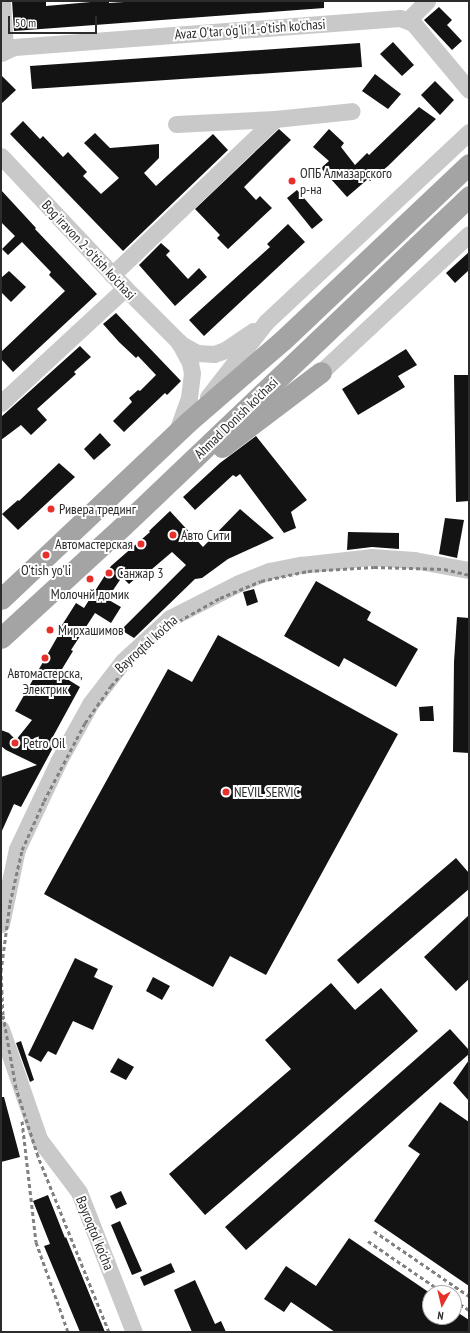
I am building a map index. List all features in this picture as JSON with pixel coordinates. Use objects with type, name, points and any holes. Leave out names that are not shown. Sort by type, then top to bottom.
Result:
[{"type":"main road","name":"Ahmad Donish ko'chasi","points":[[1,599],[182,428],[283,340],[469,164]]},
{"type":"main road","name":"Ahmad Donish ko'chasi","points":[[1,638],[124,525],[469,196]]},
{"type":"main road","points":[[124,525],[321,372]]},
{"type":"street","points":[[2,1],[3,51]]},
{"type":"street","points":[[427,1],[408,20],[413,23],[469,90]]},
{"type":"street","name":"Avaz O'tar o'g'li 1-o'tish ko'chasi","points":[[3,51],[14,47],[400,18],[408,20]]},
{"type":"street","points":[[176,124],[274,119],[352,111]]},
{"type":"street","points":[[112,275],[274,119]]},
{"type":"street","name":"Ahmad Donish ko'chasi","points":[[182,428],[266,322],[469,132]]},
{"type":"street","name":"Bog'iravon 2-o'tish ko'chasi","points":[[1,156],[112,275],[179,342],[197,353],[207,355],[217,354],[266,322]]},
{"type":"street","points":[[321,372],[469,234]]},
{"type":"street","points":[[1,403],[125,288]]},
{"type":"street","name":"Bog'iravon 2-o'tish ko'chasi","points":[[179,342],[190,362],[192,373],[189,398],[182,428]]},
{"type":"street","name":"Bayroqtol ko'cha","points":[[1,924],[17,849],[59,760],[90,704],[123,661],[170,618],[239,583],[269,571],[301,565],[372,557],[414,560],[469,570]]},
{"type":"street","name":"Bayroqtol ko'cha","points":[[1,1029],[39,1139],[79,1192],[134,1332]]},
{"type":"building","points":[[12,1],[46,1],[46,6],[102,1],[109,1],[109,3],[139,1],[324,1],[324,8],[14,31]]},
{"type":"building","points":[[439,7],[452,20],[447,25],[462,41],[452,50],[424,20]]},
{"type":"building","points":[[393,42],[414,65],[402,76],[380,54]]},
{"type":"building","points":[[360,43],[362,67],[32,89],[30,66]]},
{"type":"building","points":[[375,74],[401,94],[388,109],[362,91]]},
{"type":"building","points":[[1,75],[16,90],[1,104]]},
{"type":"building","points":[[435,81],[454,100],[440,115],[421,95]]},
{"type":"building","points":[[419,107],[436,119],[388,166],[370,181],[368,179],[347,197],[321,168],[329,161],[313,147],[329,129],[344,143],[341,147],[355,165],[367,153],[369,155]]},
{"type":"building","points":[[23,121],[40,139],[43,136],[63,157],[68,152],[87,172],[83,176],[101,194],[119,178],[84,143],[95,133],[110,148],[159,144],[159,158],[144,173],[156,186],[213,134],[228,150],[123,251],[10,134]]},
{"type":"building","points":[[279,129],[291,140],[244,187],[256,200],[260,196],[272,208],[228,249],[217,238],[220,235],[195,209]]},
{"type":"building","points":[[1,190],[36,228],[35,229],[97,294],[13,372],[1,359],[1,352],[65,291],[49,275],[51,272],[22,242],[8,255],[2,249],[15,236],[1,222]]},
{"type":"building","points":[[297,190],[323,220],[312,229],[287,198]]},
{"type":"building","points":[[288,224],[305,242],[204,336],[189,320],[270,247],[267,244]]},
{"type":"building","points":[[161,243],[170,251],[166,255],[188,279],[199,268],[207,277],[175,306],[139,265]]},
{"type":"building","points":[[469,252],[469,270],[455,283],[446,273]]},
{"type":"building","points":[[9,271],[26,287],[11,302],[1,292],[1,278]]},
{"type":"building","points":[[116,313],[181,381],[167,395],[165,393],[124,432],[113,421],[132,402],[129,398],[138,390],[140,391],[156,375],[138,356],[136,358],[119,342],[103,324]]},
{"type":"building","points":[[80,346],[91,357],[74,372],[76,374],[37,409],[47,420],[31,435],[21,425],[1,440],[1,417]]},
{"type":"building","points":[[406,349],[417,365],[398,376],[405,387],[358,415],[342,389]]},
{"type":"building","points":[[454,375],[469,375],[469,501],[456,502]]},
{"type":"building","points":[[100,433],[111,445],[94,460],[84,449]]},
{"type":"building","points":[[256,436],[307,500],[291,512],[296,528],[284,533],[240,474],[236,477],[233,475],[195,510],[183,497],[220,463]]},
{"type":"building","points":[[59,463],[75,477],[18,530],[2,514],[18,500],[19,501]]},
{"type":"building","points":[[240,509],[274,538],[228,559],[202,578],[195,579],[134,638],[121,630],[186,565],[172,552],[145,575],[143,572],[129,584],[122,577],[107,599],[121,607],[111,623],[95,613],[71,650],[73,651],[59,674],[80,687],[50,742],[55,744],[21,807],[14,804],[1,833],[1,777],[37,765],[6,750],[1,746],[1,730],[9,733],[16,740],[32,720],[15,711],[59,634],[57,633],[76,603],[84,608],[111,566],[150,532],[149,531],[170,511],[203,547]]},
{"type":"building","points":[[445,518],[464,520],[457,558],[439,554]]},
{"type":"building","points":[[348,532],[399,533],[399,549],[372,547],[347,550]]},
{"type":"building","points":[[316,581],[371,612],[367,620],[418,649],[396,687],[344,658],[339,667],[284,636]]},
{"type":"building","points":[[254,589],[258,602],[247,606],[243,592]]},
{"type":"building","points":[[457,617],[469,618],[469,753],[453,752],[454,662]]},
{"type":"building","points":[[218,635],[398,734],[266,975],[230,956],[213,987],[44,894],[168,669],[192,682]]},
{"type":"building","points":[[433,706],[434,721],[420,721],[419,707]]},
{"type":"building","points":[[456,858],[469,873],[469,889],[358,984],[337,960]]},
{"type":"building","points":[[469,915],[469,979],[456,991],[424,957]]},
{"type":"building","points":[[75,958],[98,969],[94,977],[113,986],[93,1030],[73,1021],[56,1055],[48,1051],[41,1062],[28,1055]]},
{"type":"building","points":[[153,977],[170,986],[162,1000],[146,991]]},
{"type":"building","points":[[331,983],[355,1010],[381,988],[418,1031],[205,1215],[169,1174],[291,1069],[265,1040]]},
{"type":"building","points":[[450,1029],[469,1050],[469,1054],[246,1250],[225,1227]]},
{"type":"building","points":[[21,1041],[34,1080],[30,1082],[16,1043]]},
{"type":"building","points":[[118,1058],[134,1067],[126,1080],[110,1072]]},
{"type":"building","points":[[469,1060],[469,1101],[453,1083]]},
{"type":"building","points":[[1,1097],[4,1097],[20,1157],[1,1162]]},
{"type":"building","points":[[440,1102],[469,1122],[469,1286],[374,1221],[420,1154],[408,1146]]},
{"type":"building","points":[[121,1191],[127,1204],[116,1209],[110,1196]]},
{"type":"building","points":[[48,1195],[105,1332],[80,1332],[44,1246],[50,1244],[33,1201]]},
{"type":"building","points":[[120,1221],[142,1271],[132,1275],[111,1225]]},
{"type":"building","points":[[349,1238],[422,1288],[422,1325],[462,1325],[462,1315],[469,1320],[469,1332],[335,1332],[291,1302],[284,1312],[264,1299],[286,1266],[316,1286]]},
{"type":"building","points":[[171,1263],[175,1272],[144,1286],[140,1277]]},
{"type":"building","points":[[195,1280],[215,1324],[221,1321],[226,1332],[192,1332],[174,1290]]},
{"type":"railway","points":[[109,1332],[38,1156],[16,1088],[3,1015],[1,971],[10,903],[22,850],[44,801],[85,723],[111,686],[138,655],[179,621],[220,598],[261,581],[308,571],[374,567],[444,569],[469,575]]},
{"type":"railway","points":[[22,1121],[36,1242],[68,1332]]},
{"type":"railway","points":[[374,1231],[469,1296]]},
{"type":"railway","points":[[368,1241],[432,1285]]},
{"type":"railway","points":[[462,1305],[469,1310]]},
{"type":"place","name":"ОПБ Алмазарского р-на","points":[[292,181]]},
{"type":"place","name":"Ривера трединг","points":[[51,509]]},
{"type":"place","name":"Авто Сити","points":[[173,535]]},
{"type":"place","name":"Автомастерская","points":[[141,544]]},
{"type":"place","name":"O'tish yo'li","points":[[46,555]]},
{"type":"place","name":"Санжар 3","points":[[109,573]]},
{"type":"place","name":"Молочнй домик","points":[[90,579]]},
{"type":"place","name":"Мирхашимов","points":[[50,630]]},
{"type":"place","name":"Автомастерска, Электрик","points":[[45,658]]},
{"type":"place","name":"Petro Oil","points":[[15,743]]},
{"type":"place","name":"NEVIL SERVIC","points":[[226,792]]}]
